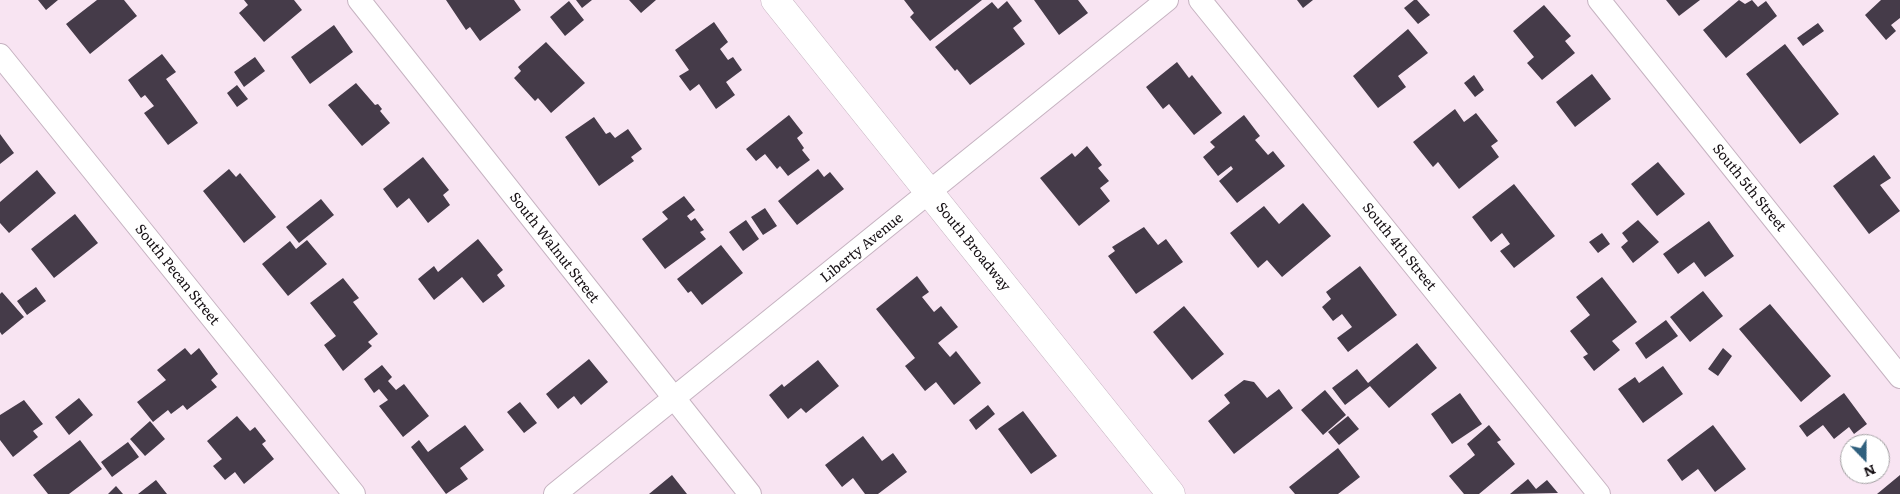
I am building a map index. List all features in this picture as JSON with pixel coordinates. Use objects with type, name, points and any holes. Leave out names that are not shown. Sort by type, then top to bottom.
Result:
[{"type":"street","name":"South Walnut Street","points":[[359,0],[750,494]]},
{"type":"street","name":"South Broadway","points":[[775,0],[1171,494]]},
{"type":"street","name":"Liberty Avenue","points":[[555,494],[1167,0]]},
{"type":"street","name":"South 4th Street","points":[[1200,0],[1599,494]]},
{"type":"street","name":"South 5th Street","points":[[1599,0],[1900,377]]},
{"type":"street","name":"South Pecan Street","points":[[0,55],[354,494]]},
{"type":"building","points":[[38,0],[58,0],[46,10]]},
{"type":"building","points":[[97,0],[124,0],[137,16],[90,54],[66,24]]},
{"type":"building","points":[[244,0],[294,0],[302,10],[264,42],[239,13],[248,5]]},
{"type":"building","points":[[446,0],[514,0],[521,10],[480,41],[470,27],[466,30]]},
{"type":"building","points":[[576,0],[592,0],[582,8]]},
{"type":"building","points":[[629,0],[656,0],[641,13]]},
{"type":"building","points":[[904,0],[982,0],[930,41],[910,17],[914,13]]},
{"type":"building","points":[[1034,0],[1078,0],[1088,13],[1059,35]]},
{"type":"building","points":[[1297,0],[1313,0],[1303,8]]},
{"type":"building","points":[[1414,0],[1417,0],[1430,15],[1418,24],[1404,8]]},
{"type":"building","points":[[1666,0],[1700,0],[1679,16]]},
{"type":"building","points":[[1739,0],[1745,4],[1752,0],[1758,7],[1766,1],[1777,16],[1726,58],[1703,30]]},
{"type":"building","points":[[1881,0],[1900,0],[1900,18],[1891,25],[1896,31],[1886,40],[1865,15]]},
{"type":"building","points":[[569,1],[584,20],[565,36],[550,17]]},
{"type":"building","points":[[1007,1],[1022,21],[1013,28],[1025,44],[970,85],[957,69],[955,71],[935,47],[992,2],[998,9]]},
{"type":"building","points":[[1544,5],[1571,36],[1565,41],[1575,53],[1542,80],[1527,63],[1534,57],[1513,31]]},
{"type":"building","points":[[714,22],[728,42],[720,49],[728,60],[733,57],[742,70],[726,82],[735,95],[716,109],[699,84],[690,91],[679,76],[689,70],[675,50]]},
{"type":"building","points":[[1818,23],[1824,31],[1803,46],[1797,38]]},
{"type":"building","points":[[334,25],[353,52],[310,84],[291,57]]},
{"type":"building","points":[[1408,29],[1428,53],[1398,76],[1406,87],[1378,108],[1353,76]]},
{"type":"building","points":[[546,42],[585,83],[551,113],[538,98],[535,101],[514,78],[521,71],[518,67]]},
{"type":"building","points":[[1785,44],[1839,114],[1800,144],[1746,74]]},
{"type":"building","points":[[162,54],[176,72],[166,79],[198,123],[168,145],[144,113],[154,106],[145,95],[141,98],[128,80]]},
{"type":"building","points":[[255,57],[265,71],[244,87],[234,72]]},
{"type":"building","points":[[1177,62],[1189,78],[1192,75],[1222,113],[1194,135],[1169,104],[1163,109],[1146,87]]},
{"type":"building","points":[[1592,74],[1611,99],[1575,127],[1556,102]]},
{"type":"building","points":[[1474,75],[1484,90],[1475,97],[1464,83]]},
{"type":"building","points":[[356,83],[375,105],[378,104],[382,109],[380,111],[390,123],[362,146],[328,105]]},
{"type":"building","points":[[237,85],[248,99],[237,107],[227,93]]},
{"type":"building","points":[[1455,109],[1464,122],[1476,113],[1498,141],[1491,146],[1499,157],[1459,189],[1438,162],[1433,167],[1413,142]]},
{"type":"building","points":[[789,115],[803,133],[797,138],[804,148],[802,150],[810,160],[788,176],[780,166],[777,169],[765,154],[756,161],[746,149]]},
{"type":"building","points":[[1244,115],[1260,136],[1255,140],[1268,155],[1273,151],[1285,166],[1237,203],[1219,181],[1233,169],[1231,166],[1218,176],[1203,157],[1215,147],[1210,142]]},
{"type":"building","points":[[594,117],[606,134],[610,132],[615,138],[628,129],[642,149],[631,157],[634,161],[599,186],[565,137]]},
{"type":"building","points":[[0,134],[14,153],[0,164]]},
{"type":"building","points":[[1087,146],[1102,165],[1098,168],[1109,181],[1100,188],[1110,201],[1079,226],[1040,178],[1072,153],[1075,157]]},
{"type":"building","points":[[1874,155],[1891,178],[1880,185],[1900,211],[1869,234],[1833,186]]},
{"type":"building","points":[[423,157],[449,190],[443,195],[450,205],[428,223],[409,198],[397,208],[383,189]]},
{"type":"building","points":[[1658,162],[1685,194],[1657,216],[1631,184]]},
{"type":"building","points":[[229,169],[236,177],[240,173],[276,217],[244,243],[203,191]]},
{"type":"building","points":[[818,169],[824,177],[830,172],[844,189],[797,225],[778,201]]},
{"type":"building","points":[[37,170],[56,193],[9,233],[0,223],[0,202]]},
{"type":"building","points":[[1514,184],[1555,236],[1514,268],[1500,251],[1510,244],[1502,233],[1491,242],[1472,217]]},
{"type":"building","points":[[684,196],[695,210],[687,216],[691,221],[695,218],[704,230],[700,232],[706,239],[665,269],[642,239],[668,219],[662,212]]},
{"type":"building","points":[[321,199],[334,215],[299,243],[286,227]]},
{"type":"building","points":[[1303,203],[1331,236],[1282,277],[1267,260],[1258,268],[1230,233],[1264,206],[1279,224]]},
{"type":"building","points":[[765,208],[777,226],[763,235],[751,217]]},
{"type":"building","points":[[75,214],[98,243],[54,278],[31,249]]},
{"type":"building","points":[[746,220],[759,239],[743,251],[729,232]]},
{"type":"building","points":[[1638,220],[1659,242],[1633,263],[1621,247],[1628,241],[1622,233]]},
{"type":"building","points":[[1709,221],[1734,256],[1705,277],[1694,262],[1678,274],[1663,254]]},
{"type":"building","points":[[1144,227],[1158,245],[1166,239],[1183,262],[1136,294],[1108,256],[1115,251],[1112,247]]},
{"type":"building","points":[[1602,233],[1610,244],[1598,253],[1589,242]]},
{"type":"building","points":[[478,239],[503,270],[497,275],[505,286],[483,303],[462,277],[434,300],[418,279],[434,266],[438,272]]},
{"type":"building","points":[[307,240],[327,264],[288,296],[262,264],[290,241],[296,249]]},
{"type":"building","points":[[721,245],[743,273],[702,305],[691,291],[688,293],[677,279]]},
{"type":"building","points":[[1360,266],[1397,315],[1348,352],[1337,338],[1352,327],[1342,314],[1333,321],[1322,307],[1331,299],[1326,292]]},
{"type":"building","points":[[917,276],[929,292],[922,297],[934,312],[941,306],[958,327],[938,343],[950,357],[956,351],[981,383],[954,405],[936,382],[925,391],[905,366],[915,358],[876,309]]},
{"type":"building","points":[[1602,277],[1637,322],[1612,341],[1620,350],[1594,371],[1583,357],[1588,354],[1570,331],[1590,315],[1576,297]]},
{"type":"building","points":[[343,278],[359,298],[353,302],[378,334],[368,342],[372,346],[343,371],[324,345],[336,336],[310,303]]},
{"type":"building","points":[[36,287],[46,301],[27,315],[17,301]]},
{"type":"building","points":[[1703,291],[1723,316],[1690,342],[1670,317]]},
{"type":"building","points":[[2,292],[24,317],[2,335],[0,332],[0,294]]},
{"type":"building","points":[[1770,304],[1831,376],[1801,402],[1739,329]]},
{"type":"building","points":[[1184,306],[1224,354],[1192,380],[1153,332]]},
{"type":"building","points":[[1666,320],[1678,336],[1646,359],[1635,343]]},
{"type":"building","points":[[1417,343],[1437,368],[1389,408],[1370,386],[1345,405],[1332,388],[1357,369],[1368,383]]},
{"type":"building","points":[[185,348],[191,355],[199,348],[218,374],[211,380],[217,387],[187,410],[183,405],[171,414],[168,410],[153,422],[137,402],[166,380],[157,370]]},
{"type":"building","points":[[1723,348],[1732,356],[1718,376],[1708,369]]},
{"type":"building","points":[[589,359],[608,382],[581,405],[574,396],[558,409],[546,394]]},
{"type":"building","points":[[818,360],[839,386],[806,413],[801,408],[788,419],[769,395],[782,384],[784,387]]},
{"type":"building","points":[[382,365],[392,377],[388,381],[396,390],[404,384],[429,416],[403,437],[379,406],[388,400],[379,389],[374,393],[364,379]]},
{"type":"building","points":[[1663,366],[1683,394],[1643,423],[1618,389],[1635,377],[1639,383]]},
{"type":"building","points":[[1244,380],[1254,382],[1267,398],[1279,389],[1293,408],[1234,454],[1208,421],[1230,403],[1224,395]]},
{"type":"building","points":[[1325,390],[1346,415],[1323,435],[1301,410]]},
{"type":"building","points":[[1460,393],[1482,424],[1452,444],[1431,414]]},
{"type":"building","points":[[1844,393],[1867,424],[1854,434],[1849,427],[1834,439],[1823,425],[1807,437],[1799,426]]},
{"type":"building","points":[[79,398],[93,415],[69,435],[55,417]]},
{"type":"building","points":[[24,400],[43,424],[33,431],[38,437],[13,457],[0,440],[0,415]]},
{"type":"building","points":[[520,402],[537,423],[524,433],[507,412]]},
{"type":"building","points":[[988,405],[995,414],[976,430],[969,420]]},
{"type":"building","points":[[1023,411],[1057,456],[1031,474],[998,429]]},
{"type":"building","points":[[237,416],[250,431],[255,427],[266,441],[262,444],[274,459],[244,484],[235,472],[225,480],[213,466],[222,459],[207,441]]},
{"type":"building","points":[[1348,416],[1359,429],[1339,445],[1328,432]]},
{"type":"building","points":[[150,421],[165,439],[145,456],[130,439]]},
{"type":"building","points":[[465,425],[484,450],[460,468],[468,479],[446,494],[411,447],[419,440],[428,452]]},
{"type":"building","points":[[1489,425],[1501,440],[1497,442],[1515,464],[1479,494],[1464,494],[1449,476],[1475,455],[1467,444]]},
{"type":"building","points":[[1713,425],[1746,469],[1715,492],[1698,469],[1682,481],[1667,460]]},
{"type":"building","points":[[863,436],[882,461],[893,453],[907,472],[878,494],[865,494],[853,478],[842,487],[825,465]]},
{"type":"building","points":[[80,440],[102,469],[69,494],[48,494],[33,475]]},
{"type":"building","points":[[128,442],[139,457],[112,477],[101,462]]},
{"type":"building","points":[[1338,448],[1360,477],[1338,494],[1295,494],[1289,487]]},
{"type":"building","points":[[672,475],[687,494],[649,494]]},
{"type":"building","points":[[1900,475],[1900,494],[1877,494],[1890,484]]},
{"type":"building","points":[[1528,479],[1536,489],[1547,480],[1558,493],[1510,494]]},
{"type":"building","points":[[156,480],[167,494],[138,494]]},
{"type":"building","points":[[116,486],[123,494],[108,494]]}]
